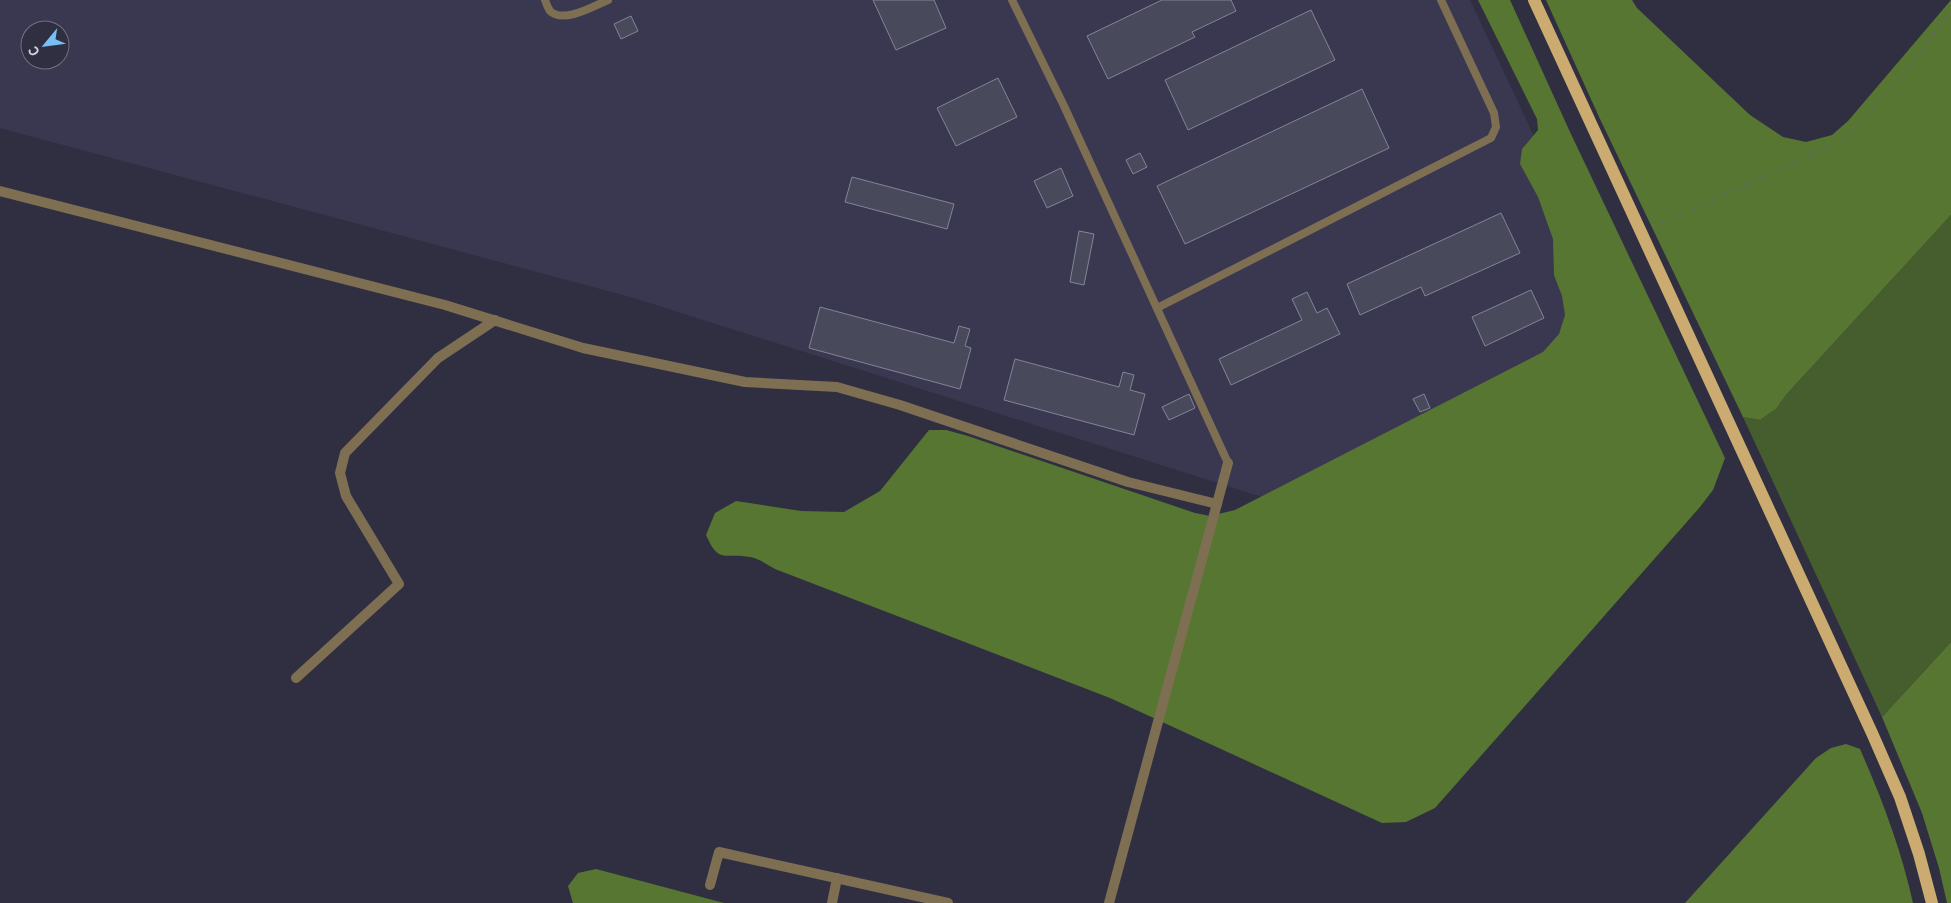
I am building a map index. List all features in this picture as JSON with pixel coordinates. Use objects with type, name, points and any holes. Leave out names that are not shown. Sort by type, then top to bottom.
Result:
[{"type":"main road","points":[[1534,0],[1897,789],[1919,854],[1932,903]]},
{"type":"street","points":[[0,191],[445,305],[583,348],[745,382],[837,387],[900,405],[1128,482],[1217,504]]},
{"type":"street","points":[[296,678],[399,584],[346,496],[340,473],[345,453],[438,358],[495,320]]},
{"type":"street","points":[[1109,903],[1228,463]]},
{"type":"street","points":[[710,885],[719,852],[948,903]]},
{"type":"street","points":[[832,903],[838,878]]},
{"type":"lane","points":[[545,0],[550,10],[557,15],[568,15],[608,0]]},
{"type":"lane","points":[[1012,0],[1064,106],[1228,463]]},
{"type":"lane","points":[[1157,308],[1491,138],[1496,127],[1494,113],[1441,0]]},
{"type":"path","points":[[1640,233],[1843,140],[1876,107],[1951,12]]},
{"type":"shaded area","points":[[0,0],[1470,0],[1631,343],[1262,497],[634,298],[0,128]]},
{"type":"green space","points":[[1478,0],[1510,0],[1570,132],[1725,458],[1713,490],[1700,507],[1435,808],[1406,822],[1382,823],[1110,698],[775,569],[756,559],[719,554],[715,550],[706,535],[715,513],[736,501],[801,511],[844,512],[880,491],[929,430],[946,430],[968,436],[1195,513],[1210,516],[1235,510],[1543,352],[1559,334],[1565,315],[1562,296],[1554,275],[1553,239],[1538,197],[1520,164],[1522,149],[1538,130],[1537,119]]},
{"type":"green space","points":[[1546,0],[1632,0],[1637,8],[1750,115],[1783,137],[1806,142],[1832,135],[1848,121],[1951,0],[1951,215],[1786,395],[1776,409],[1760,420],[1743,417],[1600,119]]},
{"type":"green space","points":[[1951,215],[1951,642],[1882,717],[1743,417],[1760,420],[1776,409],[1786,395]]},
{"type":"green space","points":[[1951,642],[1951,903],[1947,903],[1939,868],[1922,813],[1882,717]]},
{"type":"green space","points":[[1846,744],[1860,749],[1897,844],[1913,903],[1685,903],[1816,758],[1831,748]]},
{"type":"green space","points":[[596,869],[724,903],[573,903],[568,886],[578,873]]},
{"type":"building","points":[[873,0],[934,0],[946,28],[896,50]]},
{"type":"building","points":[[1162,0],[1231,0],[1236,11],[1192,32],[1195,37],[1108,79],[1087,36]]},
{"type":"building","points":[[1311,10],[1335,60],[1188,130],[1165,80]]},
{"type":"building","points":[[631,16],[638,31],[621,39],[614,24]]},
{"type":"building","points":[[998,78],[1017,117],[956,146],[937,108]]},
{"type":"building","points":[[1362,89],[1389,148],[1185,244],[1157,186]]},
{"type":"building","points":[[1140,153],[1147,167],[1133,174],[1126,160]]},
{"type":"building","points":[[1061,168],[1073,196],[1047,208],[1034,181]]},
{"type":"building","points":[[852,177],[954,204],[947,229],[845,202]]},
{"type":"building","points":[[1501,213],[1520,253],[1425,296],[1421,287],[1360,315],[1347,284]]},
{"type":"building","points":[[1079,231],[1094,234],[1084,285],[1070,282]]},
{"type":"building","points":[[1531,290],[1544,318],[1485,346],[1472,317]]},
{"type":"building","points":[[1307,292],[1317,313],[1327,308],[1340,334],[1231,385],[1219,359],[1302,320],[1292,299]]},
{"type":"building","points":[[820,307],[954,343],[959,326],[970,329],[965,346],[971,348],[960,389],[809,348]]},
{"type":"building","points":[[1015,359],[1119,387],[1123,372],[1134,375],[1130,390],[1145,394],[1134,435],[1004,400]]},
{"type":"building","points":[[1189,394],[1195,408],[1169,420],[1162,407]]},
{"type":"building","points":[[1424,394],[1430,408],[1420,412],[1413,399]]}]
